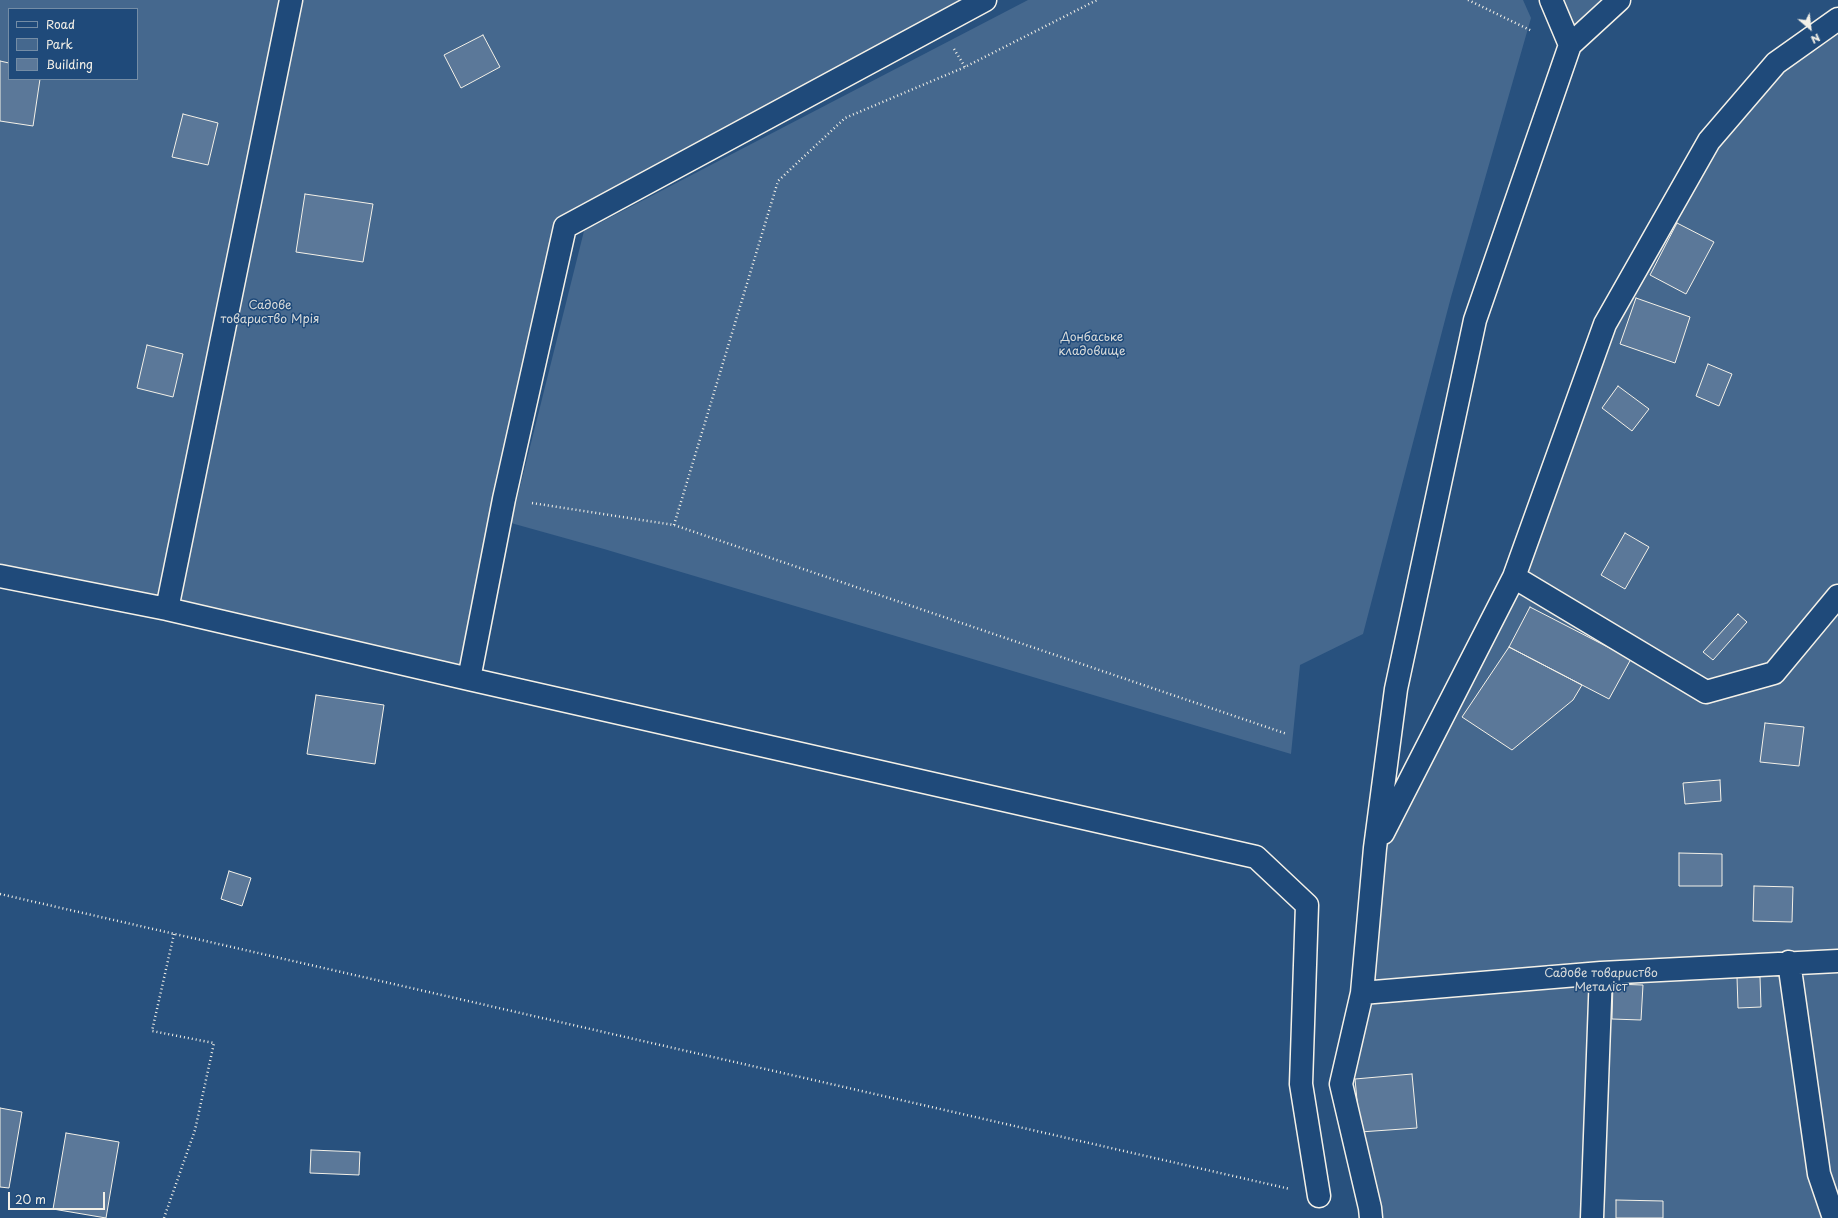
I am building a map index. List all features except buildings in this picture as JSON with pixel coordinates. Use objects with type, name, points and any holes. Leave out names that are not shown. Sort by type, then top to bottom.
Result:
[{"type":"street","points":[[470,679],[504,499],[565,227],[985,0]]},
{"type":"street","points":[[1551,0],[1570,45]]},
{"type":"street","points":[[1371,1218],[1370,1208],[1341,1084],[1362,993],[1375,848],[1396,689],[1475,320],[1570,45],[1619,0]]},
{"type":"street","points":[[167,608],[294,2]]},
{"type":"street","points":[[1375,848],[1514,576],[1605,324],[1709,141],[1776,63],[1838,19]]},
{"type":"street","points":[[0,576],[167,608],[470,679],[1256,857],[1306,906],[1300,1084],[1319,1196]]},
{"type":"street","points":[[1514,576],[1706,692],[1774,673],[1838,596]]},
{"type":"street","points":[[1362,993],[1601,972],[1789,962],[1838,961]]},
{"type":"street","points":[[1789,962],[1819,1174],[1834,1218]]},
{"type":"street","points":[[1592,1218],[1601,972]]},
{"type":"path","points":[[674,525],[778,181],[845,118],[966,67],[1097,0]]},
{"type":"path","points":[[1468,0],[1540,34],[1570,45]]},
{"type":"path","points":[[504,499],[674,525],[1287,734]]},
{"type":"path","points":[[0,894],[1319,1196]]},
{"type":"path","points":[[164,1218],[195,1130],[214,1043],[152,1031],[174,934]]},
{"type":"green space","name":"Садове товариство Мрія","points":[[0,0],[985,0],[565,227],[469,679],[0,576]]},
{"type":"green space","name":"Донбаське кладовище","points":[[1028,0],[1523,0],[1531,18],[1451,297],[1363,634],[1300,665],[1291,754],[604,549],[511,523],[584,231]]},
{"type":"green space","points":[[1551,0],[1619,0],[1570,45]]},
{"type":"green space","name":"Садове товариство Металіст","points":[[1838,19],[1838,1218],[1371,1218],[1341,1084],[1375,848],[1514,577],[1605,324],[1709,141]]}]
